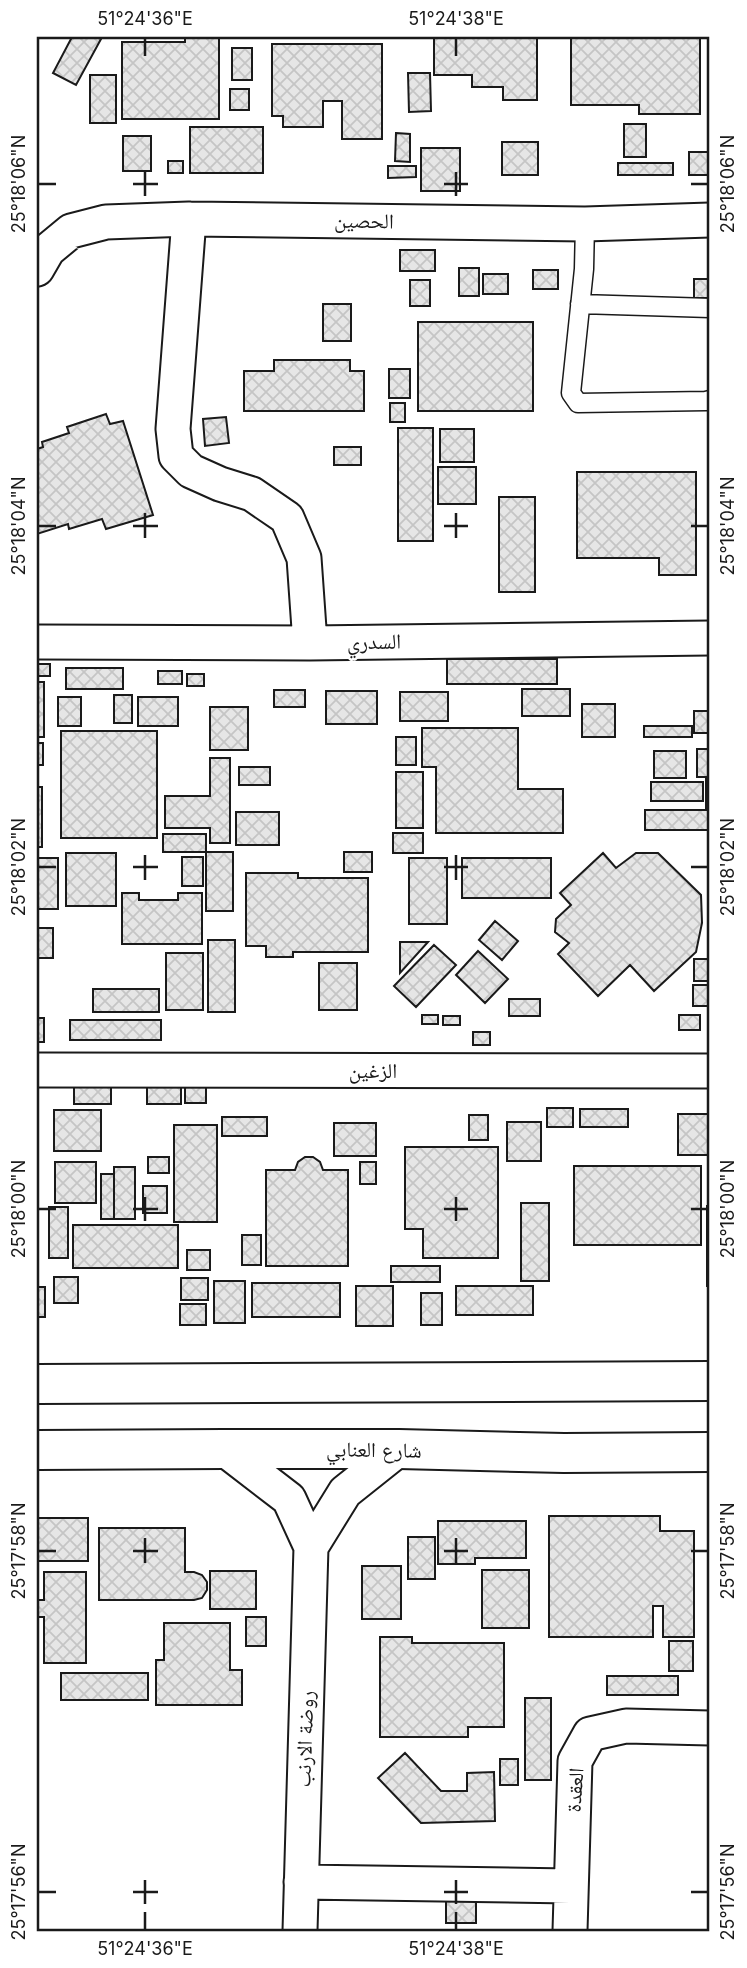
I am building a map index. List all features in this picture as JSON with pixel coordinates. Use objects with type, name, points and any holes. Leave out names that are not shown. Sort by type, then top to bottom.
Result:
[{"type":"street","name":"الحصين","points":[[37,269],[48,250],[71,230],[106,222],[188,219],[585,224],[710,220]]},
{"type":"street","points":[[188,219],[173,429],[176,456],[191,471],[252,494],[287,518],[304,558],[310,643]]},
{"type":"street","name":"السدري","points":[[37,642],[310,643],[710,638]]},
{"type":"street","name":"الزغين","points":[[37,1070],[710,1071]]},
{"type":"street","points":[[37,1384],[710,1381]]},
{"type":"street","points":[[564,1453],[597,1435],[616,1430],[710,1429]]},
{"type":"street","name":"روضة الارنب","points":[[224,1449],[289,1499],[311,1547],[300,1931]]},
{"type":"street","points":[[311,1547],[345,1492],[399,1449]]},
{"type":"street","name":"شارع العنابي","points":[[37,1450],[710,1452]]},
{"type":"street","name":"العقدة","points":[[570,1931],[575,1761],[590,1734],[626,1726],[710,1728]]},
{"type":"street","points":[[301,1882],[570,1886]]},
{"type":"lane","points":[[585,224],[572,394],[578,403],[710,400]]},
{"type":"lane","points":[[580,304],[710,308]]},
{"type":"building","points":[[72,37],[101,39],[76,85],[53,73]]},
{"type":"building","points":[[185,37],[219,37],[219,119],[122,119],[122,42],[185,42]]},
{"type":"building","points":[[434,37],[537,37],[537,100],[503,100],[503,87],[472,87],[472,75],[434,75]]},
{"type":"building","points":[[571,37],[700,37],[700,114],[639,114],[639,105],[571,105]]},
{"type":"building","points":[[272,44],[382,44],[382,139],[342,139],[342,101],[323,101],[323,127],[283,127],[283,116],[272,116]]},
{"type":"building","points":[[232,48],[252,48],[252,80],[232,80]]},
{"type":"building","points":[[408,73],[430,73],[431,111],[409,112]]},
{"type":"building","points":[[90,75],[116,75],[116,123],[90,123]]},
{"type":"building","points":[[230,89],[249,89],[249,110],[230,110]]},
{"type":"building","points":[[624,124],[646,124],[646,157],[624,157]]},
{"type":"building","points":[[190,127],[263,127],[263,173],[190,173]]},
{"type":"building","points":[[396,133],[410,134],[410,162],[395,161]]},
{"type":"building","points":[[123,136],[151,136],[151,171],[123,171]]},
{"type":"building","points":[[502,142],[538,142],[538,175],[502,175]]},
{"type":"building","points":[[421,148],[460,148],[460,191],[421,191]]},
{"type":"building","points":[[689,152],[708,152],[708,175],[689,175]]},
{"type":"building","points":[[168,161],[183,161],[183,173],[168,173]]},
{"type":"building","points":[[618,163],[673,163],[673,175],[618,175]]},
{"type":"building","points":[[388,166],[416,166],[416,177],[388,178]]},
{"type":"building","points":[[400,250],[435,250],[435,271],[400,271]]},
{"type":"building","points":[[459,268],[479,268],[479,296],[459,296]]},
{"type":"building","points":[[533,270],[558,270],[558,289],[533,289]]},
{"type":"building","points":[[483,274],[508,274],[508,294],[483,294]]},
{"type":"building","points":[[694,279],[710,279],[710,298],[694,298]]},
{"type":"building","points":[[410,280],[430,280],[430,306],[410,306]]},
{"type":"building","points":[[323,304],[351,304],[351,341],[323,341]]},
{"type":"building","points":[[418,322],[533,322],[533,411],[418,411]]},
{"type":"building","points":[[274,360],[350,360],[350,371],[364,371],[364,411],[244,411],[244,371],[274,371]]},
{"type":"building","points":[[389,369],[410,369],[410,398],[389,398]]},
{"type":"building","points":[[390,403],[405,403],[405,422],[390,422]]},
{"type":"building","points":[[106,414],[110,424],[123,421],[153,515],[106,529],[102,519],[69,529],[68,524],[37,534],[37,449],[43,447],[42,442],[69,433],[67,427]]},
{"type":"building","points":[[226,417],[229,443],[205,446],[203,419]]},
{"type":"building","points":[[398,428],[433,428],[433,541],[398,541]]},
{"type":"building","points":[[440,429],[474,429],[474,462],[440,462]]},
{"type":"building","points":[[334,447],[361,447],[361,465],[334,465]]},
{"type":"building","points":[[438,467],[476,467],[476,504],[438,504]]},
{"type":"building","points":[[577,472],[696,472],[696,575],[659,575],[659,558],[577,558]]},
{"type":"building","points":[[499,497],[535,497],[535,592],[499,592]]},
{"type":"building","points":[[447,659],[557,659],[557,684],[447,684]]},
{"type":"building","points":[[37,664],[50,664],[50,676],[37,676]]},
{"type":"building","points":[[66,668],[123,668],[123,689],[66,689]]},
{"type":"building","points":[[158,671],[182,671],[182,684],[158,684]]},
{"type":"building","points":[[187,674],[204,674],[204,686],[187,686]]},
{"type":"building","points":[[37,682],[44,682],[44,737],[37,737]]},
{"type":"building","points":[[522,689],[570,689],[570,716],[522,716]]},
{"type":"building","points":[[274,690],[305,690],[305,707],[274,707]]},
{"type":"building","points":[[326,691],[377,691],[377,724],[326,724]]},
{"type":"building","points":[[400,692],[448,692],[448,721],[400,721]]},
{"type":"building","points":[[114,695],[132,695],[132,723],[114,723]]},
{"type":"building","points":[[58,697],[81,697],[81,726],[58,726]]},
{"type":"building","points":[[138,697],[178,697],[178,726],[138,726]]},
{"type":"building","points":[[582,704],[615,704],[615,737],[582,737]]},
{"type":"building","points":[[210,707],[248,707],[248,750],[210,750]]},
{"type":"building","points":[[694,711],[710,711],[710,733],[694,733]]},
{"type":"building","points":[[644,726],[692,726],[692,737],[644,737]]},
{"type":"building","points":[[422,728],[518,728],[518,789],[563,789],[563,833],[436,833],[436,767],[422,767]]},
{"type":"building","points":[[61,731],[157,731],[157,838],[61,838]]},
{"type":"building","points":[[396,737],[416,737],[416,765],[396,765]]},
{"type":"building","points":[[37,743],[43,743],[43,765],[37,765]]},
{"type":"building","points":[[697,749],[710,749],[710,830],[645,830],[645,810],[706,810],[706,777],[697,777]]},
{"type":"building","points":[[654,751],[686,751],[686,778],[654,778]]},
{"type":"building","points":[[210,758],[230,758],[230,843],[210,843],[210,828],[165,828],[165,796],[210,796]]},
{"type":"building","points":[[239,767],[270,767],[270,785],[239,785]]},
{"type":"building","points":[[396,772],[423,772],[423,828],[396,828]]},
{"type":"building","points":[[651,782],[703,782],[703,801],[651,801]]},
{"type":"building","points":[[37,787],[42,787],[42,847],[37,847]]},
{"type":"building","points":[[236,812],[279,812],[279,845],[236,845]]},
{"type":"building","points":[[393,833],[423,833],[423,853],[393,853]]},
{"type":"building","points":[[163,834],[206,834],[206,852],[163,852]]},
{"type":"building","points":[[206,852],[233,852],[233,911],[206,911]]},
{"type":"building","points":[[344,852],[372,852],[372,872],[344,872]]},
{"type":"building","points":[[66,853],[116,853],[116,906],[66,906]]},
{"type":"building","points":[[603,853],[616,868],[636,853],[658,853],[701,895],[702,923],[696,952],[654,991],[630,965],[598,996],[558,954],[569,943],[555,932],[556,919],[571,905],[560,893]]},
{"type":"building","points":[[182,857],[203,857],[203,886],[182,886]]},
{"type":"building","points":[[37,858],[58,858],[58,909],[37,909]]},
{"type":"building","points":[[409,858],[447,858],[447,924],[409,924]]},
{"type":"building","points":[[462,858],[551,858],[551,898],[462,898]]},
{"type":"building","points":[[246,873],[298,873],[298,878],[368,878],[368,952],[293,952],[293,957],[266,957],[266,946],[246,946]]},
{"type":"building","points":[[122,893],[139,893],[139,900],[178,900],[178,893],[202,893],[202,944],[122,944]]},
{"type":"building","points":[[495,921],[518,941],[502,960],[479,940]]},
{"type":"building","points":[[37,928],[53,928],[53,958],[37,958]]},
{"type":"building","points":[[208,940],[235,940],[235,1012],[208,1012]]},
{"type":"building","points":[[400,942],[428,942],[400,973]]},
{"type":"building","points":[[434,945],[456,965],[416,1007],[394,986]]},
{"type":"building","points":[[478,951],[508,979],[485,1003],[456,975]]},
{"type":"building","points":[[166,953],[203,953],[203,1010],[166,1010]]},
{"type":"building","points":[[694,959],[710,959],[710,981],[694,981]]},
{"type":"building","points":[[319,963],[357,963],[357,1010],[319,1010]]},
{"type":"building","points":[[693,985],[710,985],[710,1006],[693,1006]]},
{"type":"building","points":[[93,989],[159,989],[159,1012],[93,1012]]},
{"type":"building","points":[[509,999],[540,999],[540,1016],[509,1016]]},
{"type":"building","points":[[422,1015],[438,1015],[438,1024],[422,1024]]},
{"type":"building","points":[[679,1015],[700,1015],[700,1030],[679,1030]]},
{"type":"building","points":[[443,1016],[460,1016],[460,1025],[443,1025]]},
{"type":"building","points":[[37,1018],[44,1018],[44,1042],[37,1042]]},
{"type":"building","points":[[70,1020],[161,1020],[161,1040],[70,1040]]},
{"type":"building","points":[[473,1032],[490,1032],[490,1045],[473,1045]]},
{"type":"building","points":[[147,1086],[181,1086],[181,1104],[147,1104]]},
{"type":"building","points":[[185,1086],[206,1086],[206,1103],[185,1103]]},
{"type":"building","points":[[74,1087],[111,1087],[111,1104],[74,1104]]},
{"type":"building","points":[[547,1108],[573,1108],[573,1127],[547,1127]]},
{"type":"building","points":[[580,1109],[628,1109],[628,1127],[580,1127]]},
{"type":"building","points":[[54,1110],[101,1110],[101,1151],[54,1151]]},
{"type":"building","points":[[678,1114],[710,1114],[710,1155],[678,1155]]},
{"type":"building","points":[[469,1115],[488,1115],[488,1140],[469,1140]]},
{"type":"building","points":[[222,1117],[267,1117],[267,1136],[222,1136]]},
{"type":"building","points":[[507,1122],[541,1122],[541,1161],[507,1161]]},
{"type":"building","points":[[334,1123],[376,1123],[376,1156],[334,1156]]},
{"type":"building","points":[[174,1125],[217,1125],[217,1222],[174,1222]]},
{"type":"building","points":[[405,1147],[498,1147],[498,1258],[423,1258],[423,1229],[405,1229]]},
{"type":"building","points":[[148,1157],[169,1157],[169,1173],[148,1173]]},
{"type":"building","points":[[305,1157],[313,1157],[320,1162],[323,1170],[348,1170],[348,1266],[266,1266],[266,1170],[295,1170],[298,1162]]},
{"type":"building","points":[[55,1162],[96,1162],[96,1203],[55,1203]]},
{"type":"building","points":[[360,1162],[376,1162],[376,1184],[360,1184]]},
{"type":"building","points":[[574,1166],[701,1166],[701,1245],[574,1245]]},
{"type":"building","points":[[114,1167],[135,1167],[135,1219],[114,1219]]},
{"type":"building","points":[[101,1174],[114,1174],[114,1219],[101,1219]]},
{"type":"building","points":[[143,1186],[167,1186],[167,1213],[143,1213]]},
{"type":"building","points":[[521,1203],[549,1203],[549,1281],[521,1281]]},
{"type":"building","points":[[707,1206],[710,1206],[710,1286],[707,1286]]},
{"type":"building","points":[[49,1207],[68,1207],[68,1258],[49,1258]]},
{"type":"building","points":[[73,1225],[178,1225],[178,1268],[73,1268]]},
{"type":"building","points":[[242,1235],[261,1235],[261,1265],[242,1265]]},
{"type":"building","points":[[187,1250],[210,1250],[210,1270],[187,1270]]},
{"type":"building","points":[[391,1266],[440,1266],[440,1282],[391,1282]]},
{"type":"building","points":[[54,1277],[78,1277],[78,1303],[54,1303]]},
{"type":"building","points":[[181,1278],[208,1278],[208,1300],[181,1300]]},
{"type":"building","points":[[214,1281],[245,1281],[245,1323],[214,1323]]},
{"type":"building","points":[[252,1283],[340,1283],[340,1317],[252,1317]]},
{"type":"building","points":[[356,1286],[393,1286],[393,1326],[356,1326]]},
{"type":"building","points":[[456,1286],[533,1286],[533,1315],[456,1315]]},
{"type":"building","points":[[37,1287],[45,1287],[45,1317],[37,1317]]},
{"type":"building","points":[[421,1293],[442,1293],[442,1325],[421,1325]]},
{"type":"building","points":[[180,1304],[206,1304],[206,1325],[180,1325]]},
{"type":"building","points":[[549,1516],[660,1516],[660,1531],[694,1531],[694,1637],[663,1637],[663,1606],[653,1606],[653,1637],[549,1637]]},
{"type":"building","points":[[37,1518],[88,1518],[88,1561],[37,1561]]},
{"type":"building","points":[[438,1521],[526,1521],[526,1558],[475,1558],[475,1564],[438,1564]]},
{"type":"building","points":[[99,1528],[185,1528],[185,1572],[202,1575],[207,1582],[207,1590],[202,1598],[99,1600]]},
{"type":"building","points":[[408,1537],[435,1537],[435,1579],[408,1579]]},
{"type":"building","points":[[362,1566],[401,1566],[401,1619],[362,1619]]},
{"type":"building","points":[[482,1570],[529,1570],[529,1628],[482,1628]]},
{"type":"building","points":[[210,1571],[256,1571],[256,1609],[210,1609]]},
{"type":"building","points":[[44,1572],[86,1572],[86,1663],[44,1663],[44,1617],[37,1617],[37,1600],[44,1600]]},
{"type":"building","points":[[246,1617],[266,1617],[266,1646],[246,1646]]},
{"type":"building","points":[[164,1623],[230,1623],[230,1670],[242,1670],[242,1705],[156,1705],[156,1660],[164,1660]]},
{"type":"building","points":[[380,1637],[412,1637],[412,1643],[504,1643],[504,1727],[468,1727],[468,1737],[380,1737]]},
{"type":"building","points":[[669,1641],[693,1641],[693,1671],[669,1671]]},
{"type":"building","points":[[61,1673],[148,1673],[148,1700],[61,1700]]},
{"type":"building","points":[[607,1676],[678,1676],[678,1695],[607,1695]]},
{"type":"building","points":[[525,1698],[551,1698],[551,1780],[525,1780]]},
{"type":"building","points":[[405,1753],[441,1791],[467,1791],[467,1773],[494,1772],[495,1821],[421,1823],[378,1778]]},
{"type":"building","points":[[500,1759],[518,1759],[518,1785],[500,1785]]},
{"type":"building","points":[[446,1899],[476,1899],[476,1923],[446,1923]]}]
